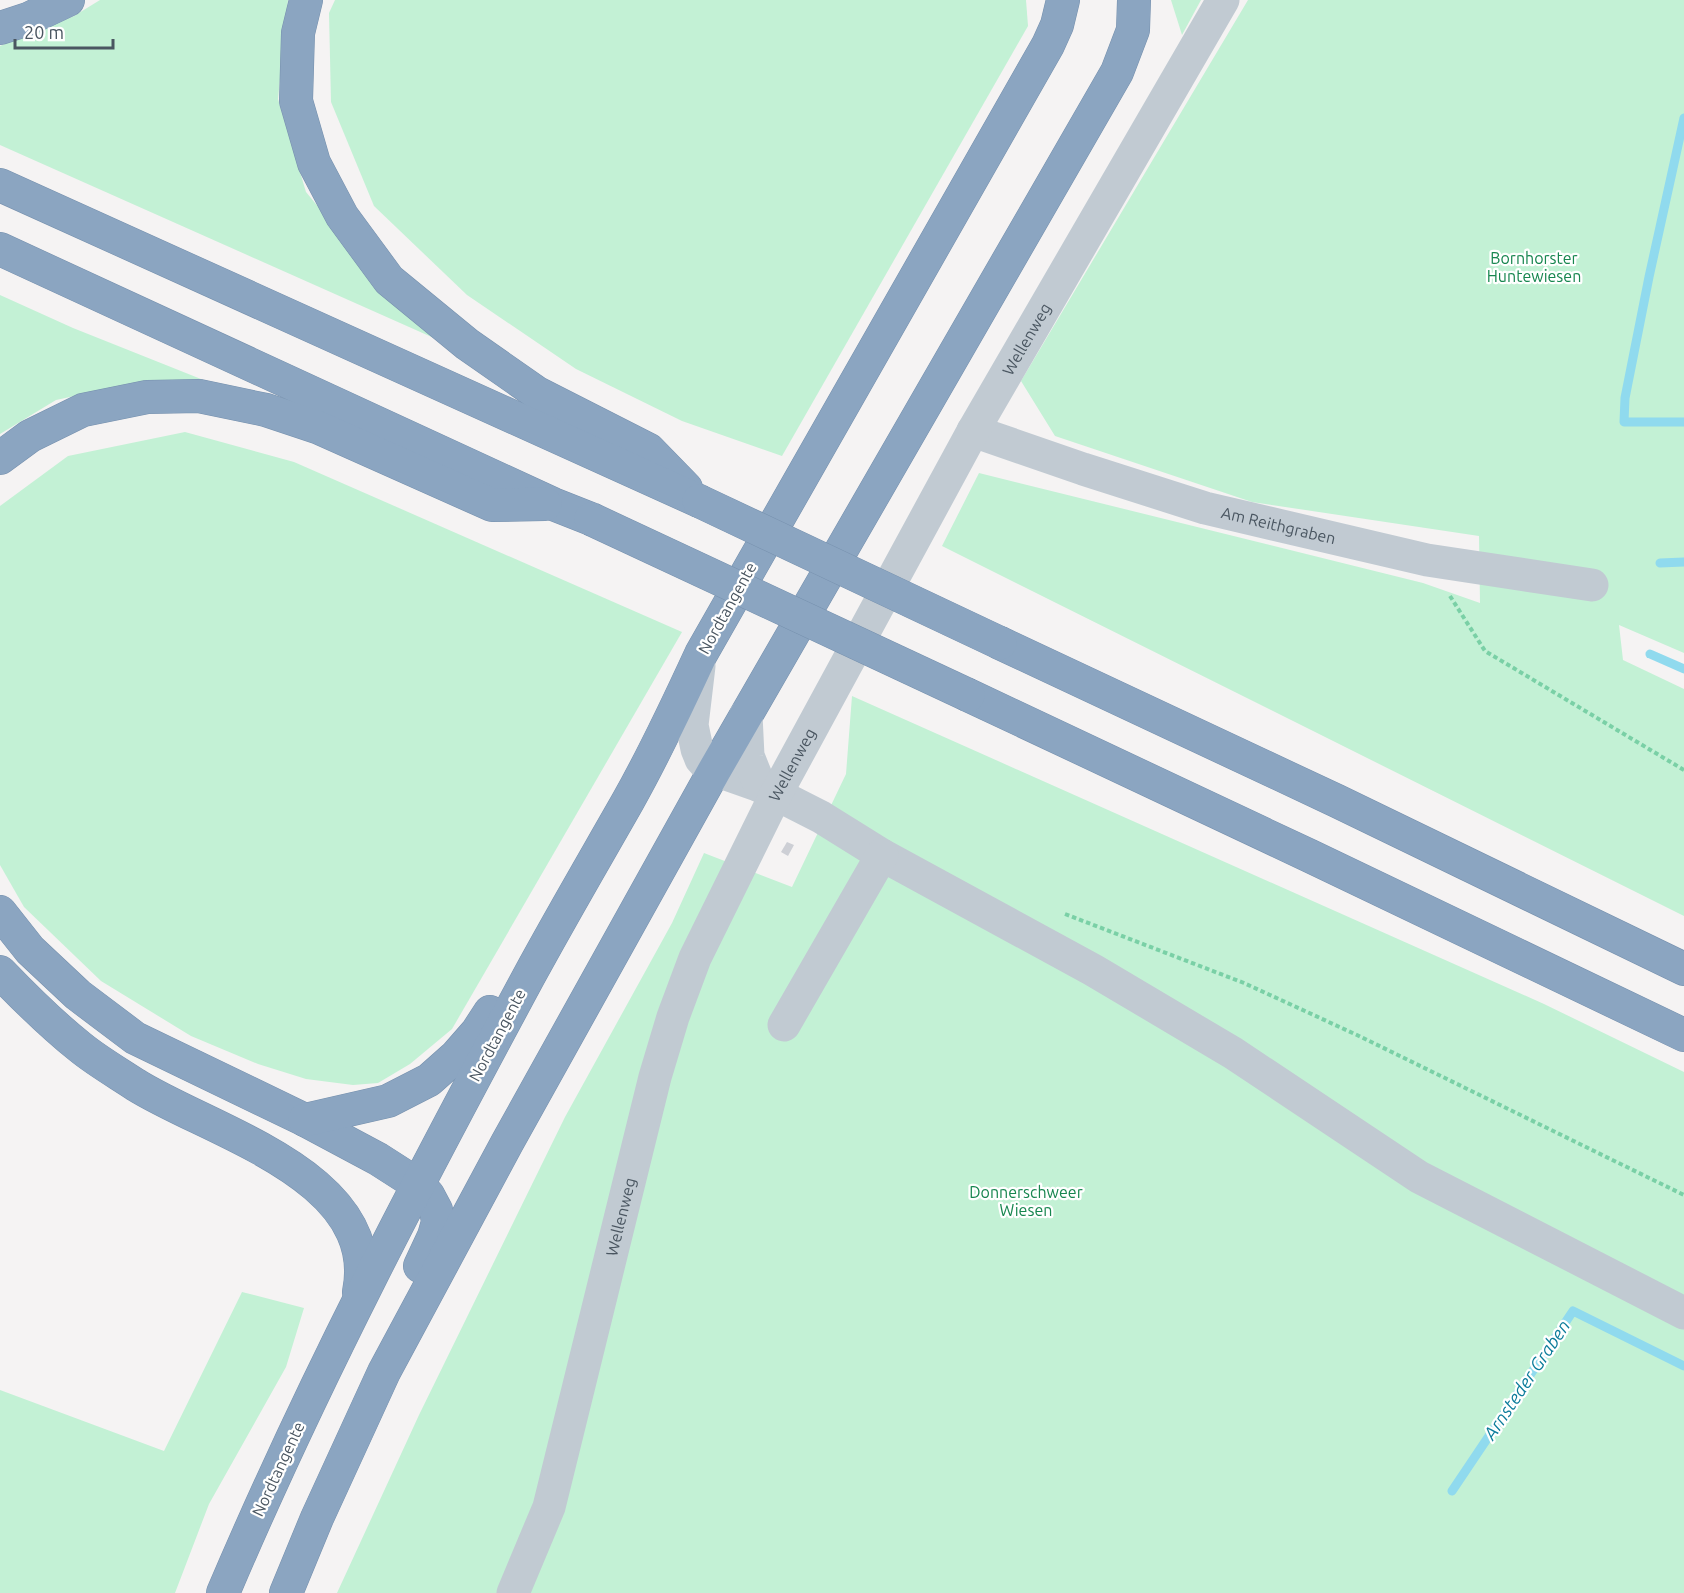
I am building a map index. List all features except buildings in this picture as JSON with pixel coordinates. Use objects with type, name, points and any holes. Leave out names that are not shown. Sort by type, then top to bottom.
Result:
[{"type":"highway","points":[[0,28],[28,19],[68,0]]},
{"type":"highway","points":[[306,0],[298,33],[296,101],[314,164],[349,225],[389,280],[467,344],[699,501],[1337,801],[1684,969]]},
{"type":"highway","name":"Nordtangente","points":[[223,1593],[259,1509],[356,1304],[417,1184],[540,955],[633,791],[669,723],[701,654],[1048,45],[1057,25],[1063,0]]},
{"type":"highway","points":[[286,1593],[317,1518],[384,1372],[502,1154],[714,771],[1117,72],[1132,30],[1134,0]]},
{"type":"highway","points":[[0,185],[627,454]]},
{"type":"highway","points":[[0,249],[553,504],[591,519],[1331,866],[1684,1035]]},
{"type":"highway","points":[[0,458],[30,436],[83,410],[147,397],[199,396],[266,410],[317,427],[492,505],[553,504]]},
{"type":"highway","points":[[0,912],[30,950],[78,995],[135,1038],[305,1120],[378,1159],[417,1184],[428,1195],[436,1210],[438,1222],[434,1236],[380,1348],[384,1372]]},
{"type":"highway","points":[[305,1120],[388,1101],[429,1080],[456,1056],[477,1032],[507,984],[540,955]]},
{"type":"highway","points":[[0,972],[34,1008],[81,1048],[139,1086],[285,1162],[325,1193],[340,1210],[352,1230],[360,1251],[362,1277],[356,1304]]},
{"type":"street","name":"Wellenweg","points":[[513,1593],[549,1507],[654,1077],[673,1017],[695,958],[768,790],[1223,0]]},
{"type":"street","name":"Am Reithgraben","points":[[973,431],[1205,508],[1427,560],[1592,585]]},
{"type":"street","points":[[701,654],[692,725],[701,759],[714,771],[768,790],[821,817],[882,855],[1093,970],[1233,1053],[1419,1177],[1684,1313]]},
{"type":"street","points":[[746,715],[748,756],[768,790]]},
{"type":"street","points":[[784,1024],[882,855]]},
{"type":"path","points":[[1427,560],[1485,651],[1684,770]]},
{"type":"path","points":[[1058,912],[1264,992],[1684,1195]]},
{"type":"green space","points":[[100,0],[288,0],[278,99],[306,192],[376,277],[463,351],[0,145],[0,46],[74,16]]},
{"type":"green space","points":[[335,0],[1026,0],[1028,26],[782,456],[682,421],[576,369],[467,295],[374,206],[331,102],[329,13]]},
{"type":"green space","points":[[1171,0],[1201,0],[1182,35]]},
{"type":"green space","name":"Bornhorster Huntewiesen","points":[[1248,0],[1684,0],[1684,653],[1619,625],[1623,660],[1684,689],[1684,916],[942,546],[979,473],[1423,583],[1480,603],[1479,536],[1252,502],[1055,436],[1021,381]]},
{"type":"green space","points":[[0,295],[73,328],[211,383],[149,380],[56,400],[0,434]]},
{"type":"green space","points":[[185,432],[294,462],[682,632],[452,1029],[410,1064],[378,1083],[353,1085],[306,1079],[258,1064],[191,1036],[101,981],[24,907],[0,865],[0,506],[68,456]]},
{"type":"green space","name":"Donnerschweer Wiesen","points":[[852,696],[1544,1004],[1684,1072],[1684,1593],[337,1593],[419,1415],[565,1117],[672,923],[704,853],[792,887],[846,774]]},
{"type":"green space","points":[[242,1292],[304,1308],[286,1367],[209,1504],[175,1593],[0,1593],[0,1390],[164,1451]]},
{"type":"waterway","points":[[1684,118],[1625,398],[1624,422],[1684,422]]},
{"type":"waterway","points":[[1660,563],[1684,562]]},
{"type":"waterway","points":[[1650,654],[1684,669]]},
{"type":"waterway","name":"Arnsteder Graben","points":[[1452,1491],[1573,1311],[1684,1366]]}]
